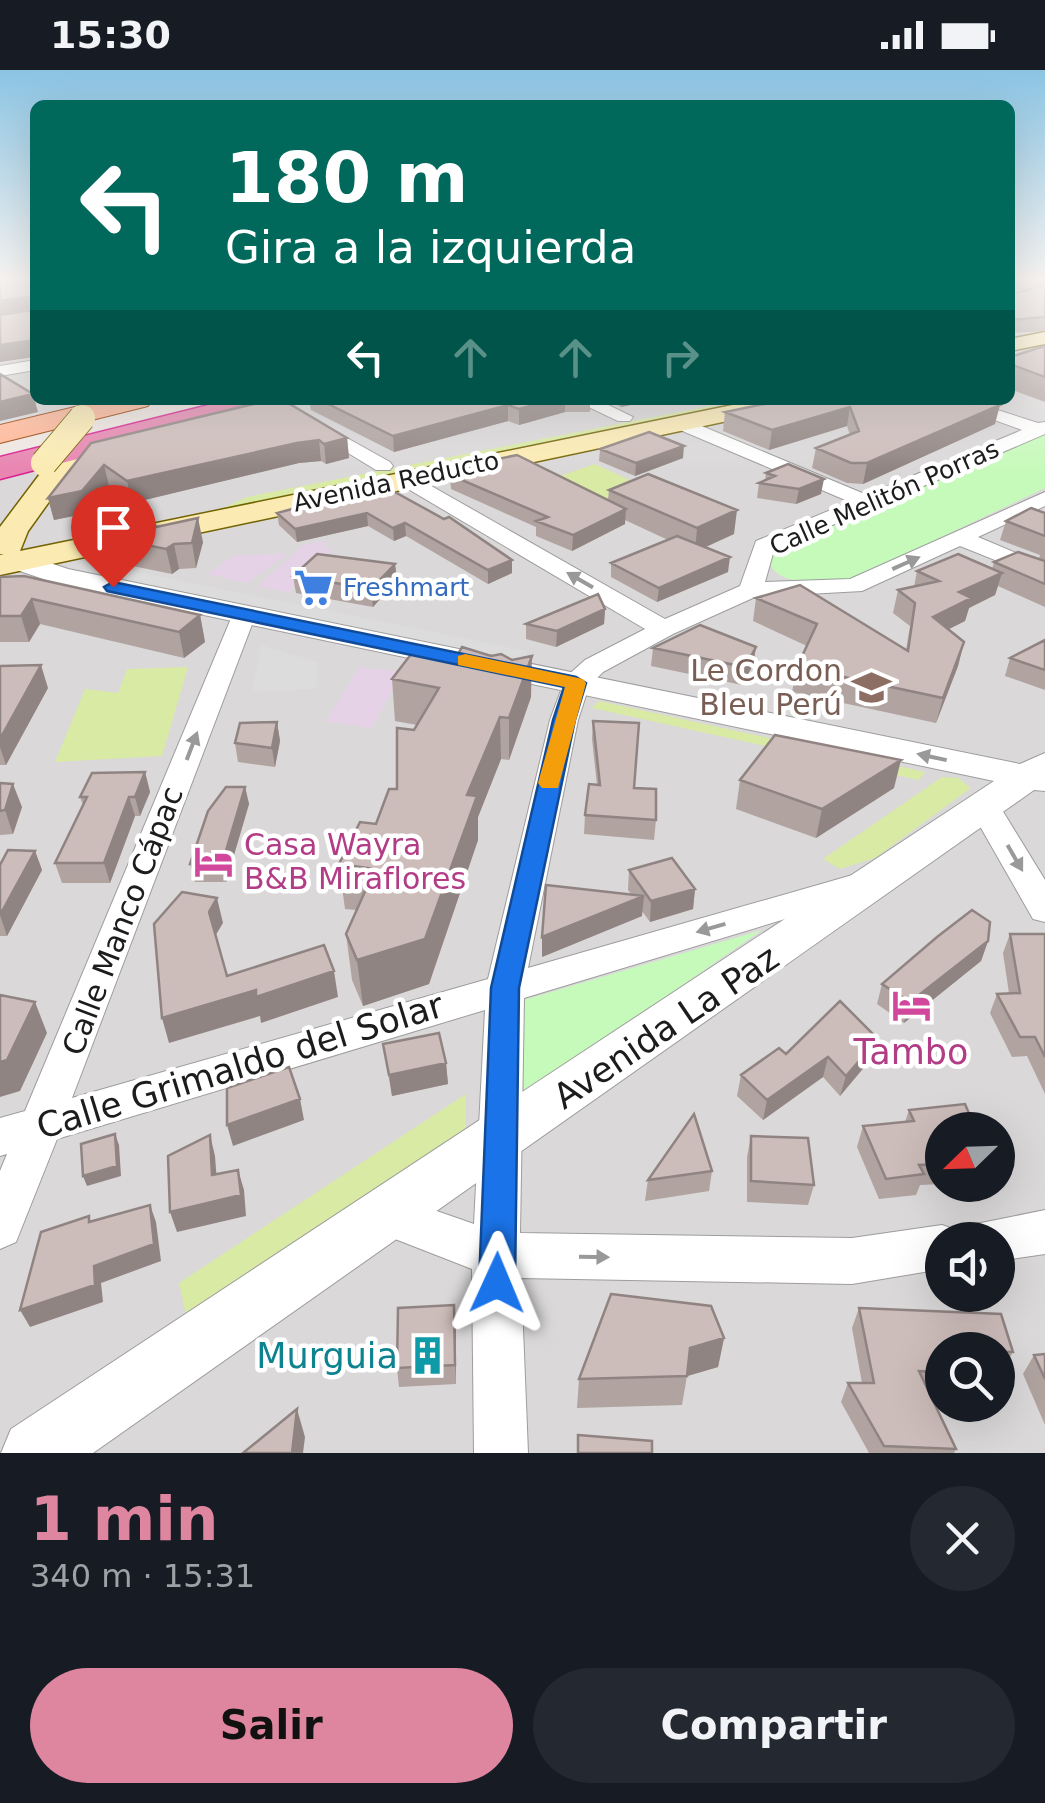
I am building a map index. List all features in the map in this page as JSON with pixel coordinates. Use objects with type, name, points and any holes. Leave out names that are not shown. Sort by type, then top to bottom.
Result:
[{"type":"highway","points":[[0,444],[157,405]]},
{"type":"highway","points":[[0,468],[287,405]]},
{"type":"main road","points":[[1015,357],[1045,352]]},
{"type":"main road","points":[[0,479],[287,405]]},
{"type":"main road","name":"Avenida Reducto","points":[[5,551],[394,473],[689,405]]},
{"type":"main road","name":"Avenida Reducto","points":[[5,551],[243,496],[678,423],[746,405]]},
{"type":"main road","points":[[0,434],[97,409]]},
{"type":"main road","points":[[5,551],[53,463],[97,409]]},
{"type":"street","points":[[0,371],[30,365]]},
{"type":"street","points":[[287,405],[394,473],[664,629]]},
{"type":"street","points":[[596,405],[624,417]]},
{"type":"street","points":[[965,405],[1042,428]]},
{"type":"street","points":[[678,423],[867,502]]},
{"type":"street","name":"Calle Melitón Porras","points":[[750,590],[764,546],[1042,428]]},
{"type":"street","name":"Calle Melitón Porras","points":[[576,683],[594,666],[750,590],[854,586],[1045,498]]},
{"type":"street","points":[[961,538],[1045,573]]},
{"type":"street","points":[[5,551],[61,576],[1039,774]]},
{"type":"street","points":[[760,558],[778,576],[813,587]]},
{"type":"street","name":"Calle Manco Cápac","points":[[0,1227],[244,614]]},
{"type":"street","points":[[500,1453],[496,1255],[505,988],[564,720],[576,683]]},
{"type":"street","name":"Avenida La Paz","points":[[35,1453],[1039,774]]},
{"type":"street","points":[[985,807],[1045,910]]},
{"type":"street","name":"Calle Grimaldo del Solar","points":[[0,1138],[883,878]]},
{"type":"street","points":[[388,1215],[496,1255],[852,1261],[925,1250]]},
{"type":"street","points":[[1015,1237],[1045,1232]]},
{"type":"shaded area","points":[[0,342],[30,342],[30,405],[127,405],[0,436]]},
{"type":"shaded area","points":[[1015,342],[1045,342],[1045,1453],[0,1453],[0,467],[252,405],[1015,405]]},
{"type":"shaded area","points":[[325,543],[323,547],[333,549],[289,592],[257,587],[302,546]]},
{"type":"shaded area","points":[[289,553],[247,583],[207,574],[233,556]]},
{"type":"shaded area","points":[[123,569],[527,651],[518,663],[110,580]]},
{"type":"shaded area","points":[[261,645],[318,662],[316,689],[252,692]]},
{"type":"shaded area","points":[[359,667],[402,672],[372,728],[326,722]]},
{"type":"green space","points":[[714,405],[723,409],[214,512],[247,497]]},
{"type":"green space","points":[[1045,433],[1045,488],[857,577],[804,582],[778,574],[771,566],[769,554],[778,546]]},
{"type":"green space","points":[[595,464],[651,490],[606,506],[551,479]]},
{"type":"green space","points":[[188,667],[162,756],[55,762],[85,689],[118,693],[127,669]]},
{"type":"green space","points":[[599,701],[925,772],[919,780],[592,708]]},
{"type":"green space","points":[[942,777],[958,778],[971,788],[875,858],[840,869],[823,859]]},
{"type":"green space","points":[[762,930],[524,1095],[517,1002]]},
{"type":"green space","points":[[466,1094],[466,1130],[186,1315],[179,1283]]},
{"type":"building","points":[[1045,346],[1045,377],[1015,366],[1015,355]]},
{"type":"building","points":[[0,374],[30,392],[30,395],[0,402]]},
{"type":"building","points":[[249,405],[291,405],[347,438],[324,444],[319,440],[297,443],[127,481],[104,465],[82,491],[48,498],[91,443]]},
{"type":"building","points":[[330,405],[508,405],[393,436]]},
{"type":"building","points":[[759,405],[1000,405],[867,463],[851,463],[816,448],[859,431],[850,407],[772,430],[725,412]]},
{"type":"building","points":[[649,432],[684,446],[636,463],[600,449]]},
{"type":"building","points":[[517,455],[626,509],[573,535],[536,521],[548,517],[450,475],[474,464]]},
{"type":"building","points":[[788,464],[824,479],[799,489],[759,483],[775,476],[766,473]]},
{"type":"building","points":[[648,474],[737,510],[697,528],[609,490]]},
{"type":"building","points":[[382,485],[444,519],[449,517],[512,560],[488,570],[405,523],[393,528],[367,513],[295,529],[277,513]]},
{"type":"building","points":[[1031,508],[1045,513],[1045,536],[1006,521]]},
{"type":"building","points":[[198,518],[192,543],[174,544],[166,549],[97,535],[154,523],[156,527]]},
{"type":"building","points":[[677,536],[730,557],[659,588],[611,563]]},
{"type":"building","points":[[1018,552],[1045,561],[1045,584],[994,562]]},
{"type":"building","points":[[317,554],[395,564],[371,589],[293,576]]},
{"type":"building","points":[[958,554],[1002,573],[959,592],[971,598],[933,617],[964,642],[943,698],[797,667],[817,624],[756,598],[800,585],[908,651],[915,603],[898,590],[939,581],[917,571]]},
{"type":"building","points":[[24,576],[200,615],[179,632],[32,599],[21,616],[0,616],[0,577]]},
{"type":"building","points":[[598,594],[605,609],[557,631],[526,624]]},
{"type":"building","points":[[700,625],[756,647],[745,667],[653,648]]},
{"type":"building","points":[[1045,640],[1045,670],[1010,658]]},
{"type":"building","points":[[462,647],[491,656],[501,654],[512,660],[532,656],[509,718],[500,717],[467,795],[477,796],[425,939],[357,960],[346,934],[375,869],[339,864],[360,822],[376,824],[389,789],[397,789],[397,728],[414,730],[439,688],[392,679],[415,649],[457,656]]},
{"type":"building","points":[[41,665],[0,739],[0,666]]},
{"type":"building","points":[[593,721],[639,723],[634,788],[656,789],[656,820],[585,815],[589,784],[600,785]]},
{"type":"building","points":[[277,722],[272,748],[235,743],[240,723]]},
{"type":"building","points":[[775,735],[901,760],[822,809],[740,780]]},
{"type":"building","points":[[145,772],[135,797],[129,797],[104,863],[55,863],[87,797],[80,797],[92,773]]},
{"type":"building","points":[[0,783],[13,784],[5,810],[0,811]]},
{"type":"building","points":[[226,787],[245,787],[222,864],[190,864],[208,811]]},
{"type":"building","points":[[8,850],[35,851],[0,915],[0,865]]},
{"type":"building","points":[[672,858],[695,889],[651,901],[629,870]]},
{"type":"building","points":[[546,885],[644,896],[542,937]]},
{"type":"building","points":[[182,892],[217,898],[209,912],[227,976],[324,945],[334,971],[256,997],[256,990],[162,1018],[154,924]]},
{"type":"building","points":[[972,910],[990,922],[988,941],[910,1002],[882,984],[937,937]]},
{"type":"building","points":[[1010,934],[1045,934],[1045,1057],[1035,1037],[1020,1037],[997,994],[1020,993]]},
{"type":"building","points":[[0,995],[35,1002],[7,1060],[0,1062]]},
{"type":"building","points":[[840,1001],[878,1039],[846,1076],[828,1057],[767,1100],[741,1075],[779,1048],[786,1054]]},
{"type":"building","points":[[439,1033],[446,1063],[389,1075],[383,1044]]},
{"type":"building","points":[[289,1067],[300,1099],[227,1125],[227,1088]]},
{"type":"building","points":[[965,1104],[968,1112],[925,1112],[925,1165],[919,1165],[924,1174],[886,1179],[863,1126],[914,1121],[909,1110]]},
{"type":"building","points":[[694,1114],[712,1171],[648,1180]]},
{"type":"building","points":[[115,1134],[117,1166],[83,1176],[81,1144]]},
{"type":"building","points":[[210,1135],[212,1175],[238,1170],[241,1195],[170,1212],[168,1156]]},
{"type":"building","points":[[751,1136],[808,1138],[814,1185],[751,1181]]},
{"type":"building","points":[[150,1205],[154,1244],[94,1266],[95,1285],[20,1310],[41,1232],[89,1216],[89,1222]]},
{"type":"building","points":[[611,1294],[711,1306],[724,1338],[690,1348],[687,1376],[579,1379]]},
{"type":"building","name":"Murguia","points":[[454,1305],[455,1365],[397,1368],[398,1308]]},
{"type":"building","points":[[859,1308],[1001,1314],[1007,1332],[925,1332],[925,1371],[919,1371],[925,1384],[925,1422],[943,1422],[956,1449],[884,1446],[848,1383],[874,1383]]},
{"type":"building","points":[[1045,1354],[1045,1379],[1034,1355]]},
{"type":"building","points":[[297,1409],[292,1453],[243,1453]]},
{"type":"building","points":[[578,1435],[652,1441],[652,1453],[578,1453]]},
{"type":"slow traffic","points":[[465,660],[576,683],[550,783]]},
{"type":"place","name":"Freshmart","points":[[313,587]]},
{"type":"place","name":"Le Cordon Bleu Perú","points":[[872,688]]},
{"type":"place","name":"Casa Wayra B&B Miraflores","points":[[214,862]]},
{"type":"place","name":"Tambo","points":[[911,1005]]},
{"type":"place","name":"Murguia","points":[[428,1356]]},
{"type":"route","points":[[113,587],[576,683],[564,720],[505,988],[497,1283]]}]
